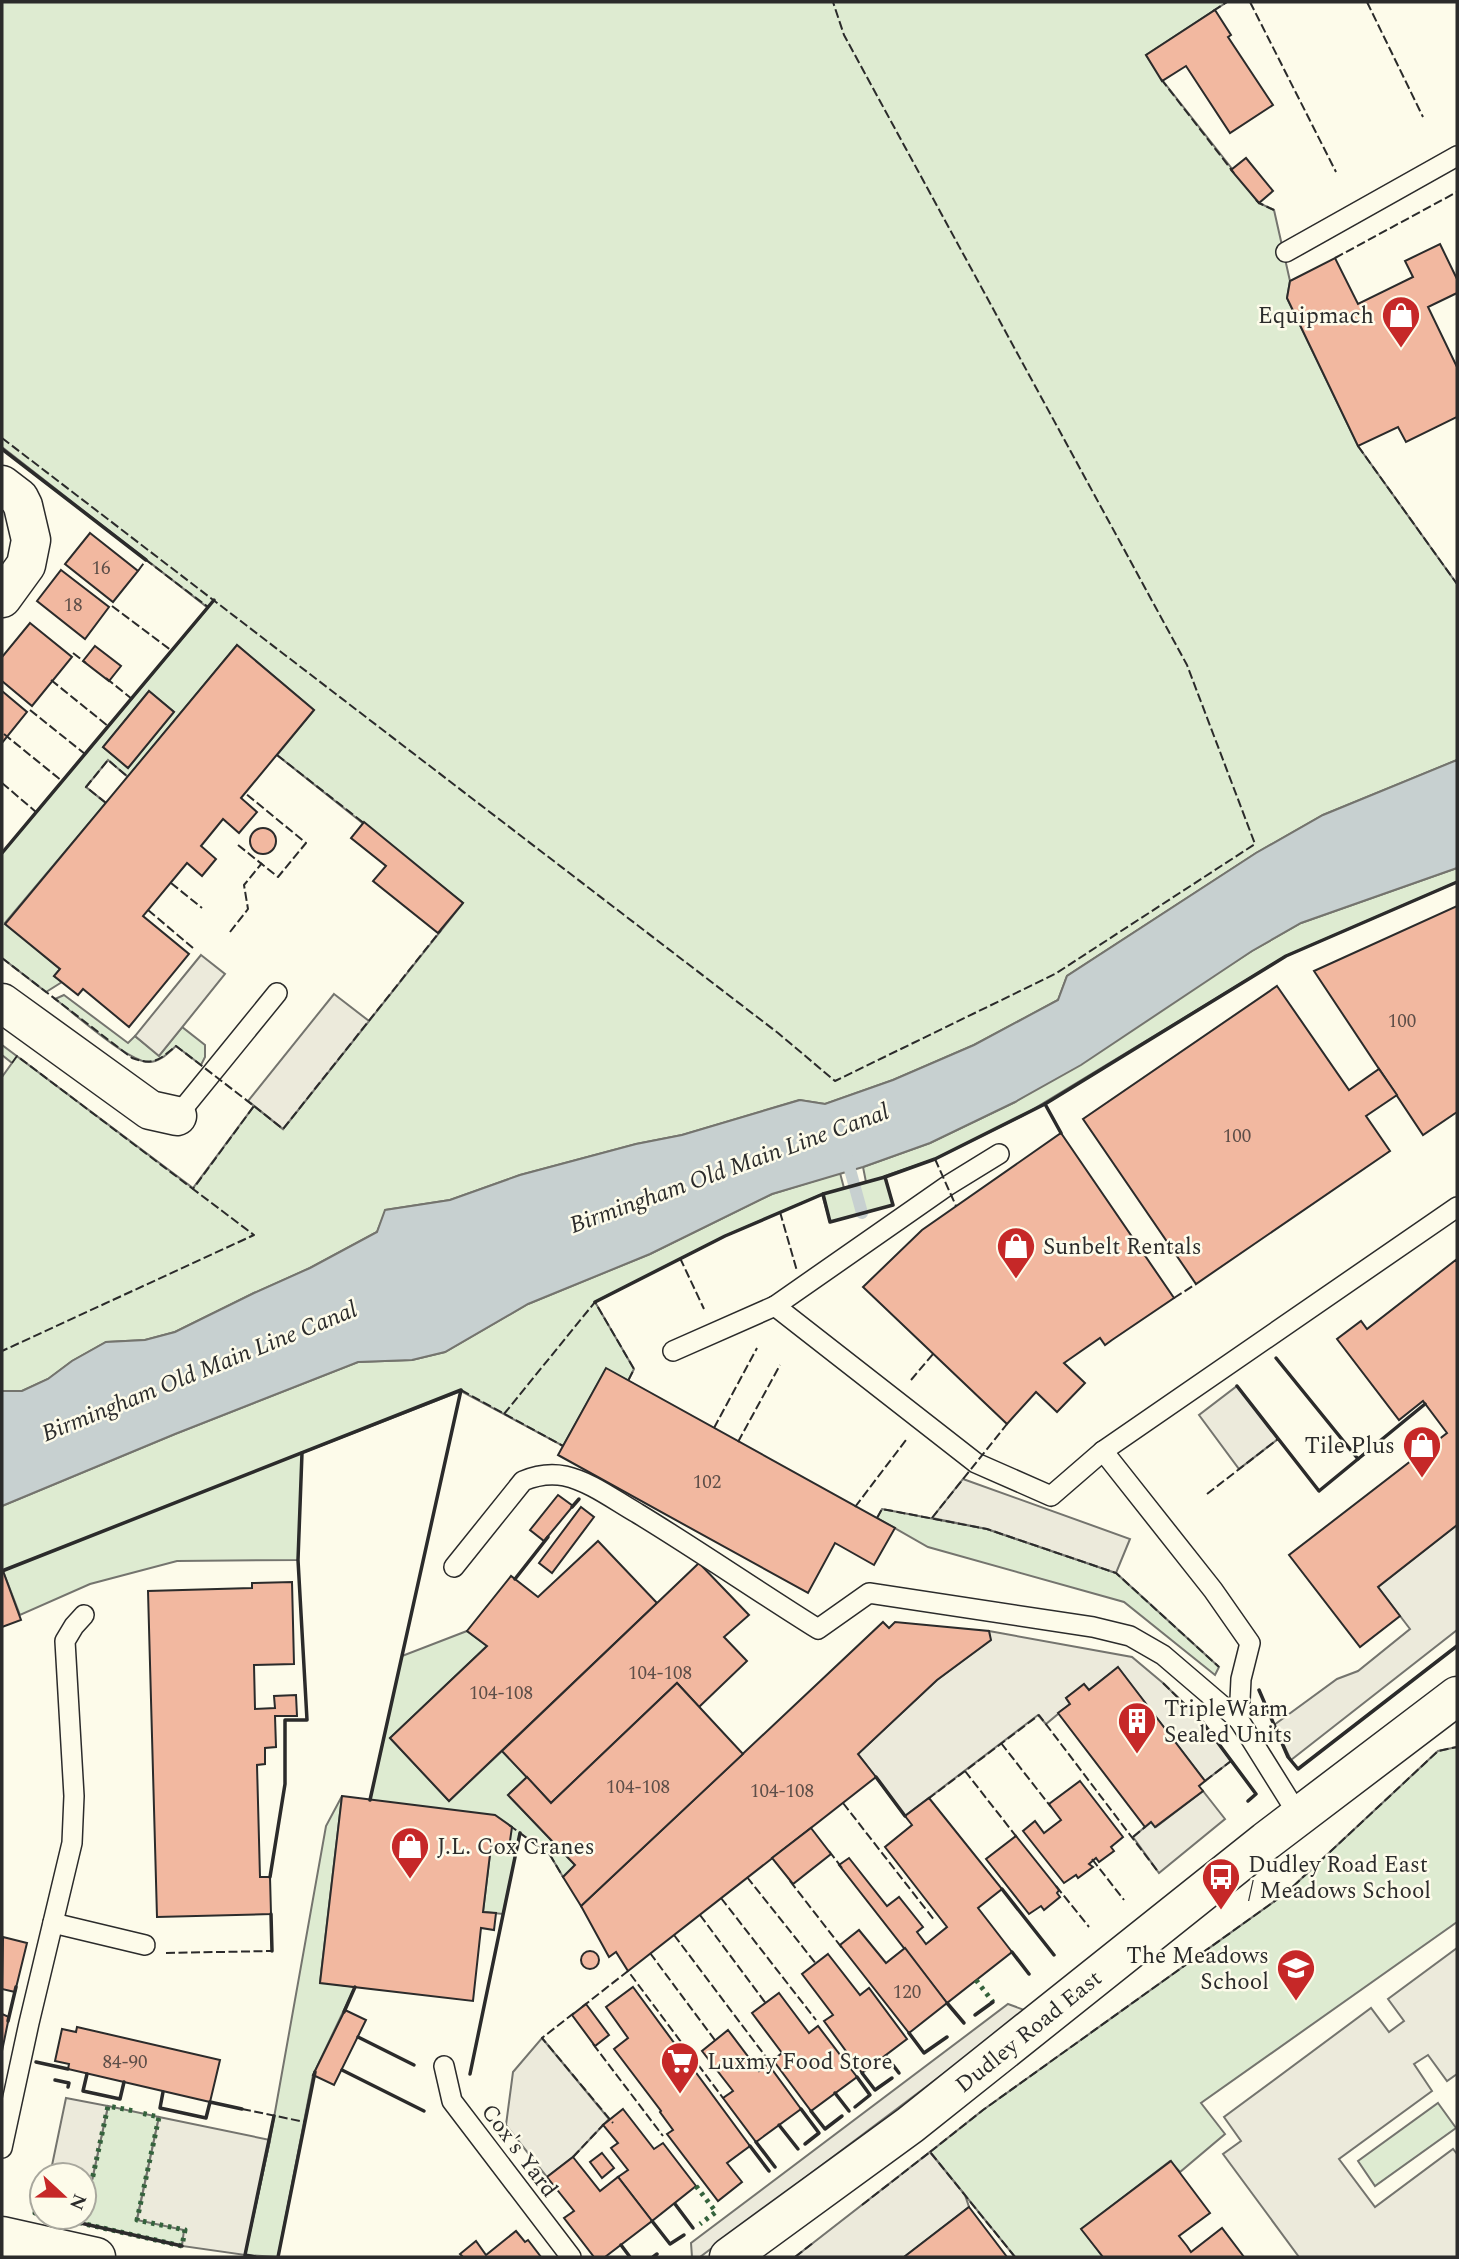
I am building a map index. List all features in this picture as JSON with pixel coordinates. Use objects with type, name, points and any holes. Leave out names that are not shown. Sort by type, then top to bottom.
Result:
[{"type":"main road","points":[[2,485],[19,498],[31,540],[26,565],[2,598]]},
{"type":"main road","points":[[2,1003],[150,1110],[177,1116]]},
{"type":"main road","name":"Dudley Road East","points":[[729,2257],[910,2125],[1299,1816],[1457,1696]]},
{"type":"main road","points":[[10,2245],[96,2257]]},
{"type":"lane","points":[[1286,252],[1457,156]]},
{"type":"lane","points":[[177,1116],[277,993]]},
{"type":"lane","points":[[673,1351],[775,1306],[947,1186],[999,1154]]},
{"type":"lane","points":[[775,1306],[976,1463],[1051,1496],[1103,1451],[1457,1207]]},
{"type":"lane","points":[[1103,1451],[1213,1590],[1250,1643],[1241,1679],[1239,1720]]},
{"type":"lane","points":[[454,1567],[523,1481],[540,1474],[564,1476],[586,1483],[695,1548],[748,1586],[818,1629],[869,1593],[1093,1627],[1130,1636],[1163,1656],[1239,1720],[1299,1816]]},
{"type":"lane","points":[[2,2148],[72,1843],[74,1796],[65,1642],[84,1615]]},
{"type":"lane","points":[[53,1923],[145,1945]]},
{"type":"lane","name":"Cox's Yard","points":[[444,2066],[452,2101],[571,2257]]},
{"type":"green space","points":[[2,2],[1227,2],[1146,55],[1163,81],[1259,203],[1274,210],[1290,281],[1287,298],[1358,446],[1457,584],[1457,760],[1323,815],[1256,853],[1067,976],[1058,1000],[974,1045],[893,1080],[825,1104],[799,1100],[682,1135],[636,1144],[520,1175],[450,1200],[386,1210],[377,1232],[310,1268],[175,1332],[145,1340],[106,1342],[72,1361],[48,1379],[22,1391],[2,1391],[2,1077],[12,1063],[2,1055],[2,1045],[193,1188],[254,1106],[283,1129],[463,903],[277,755],[314,710],[237,645],[128,777],[108,760],[86,787],[106,803],[5,923],[60,969],[54,976],[62,982],[46,992],[2,958],[2,853],[208,608],[2,447]],"holes":[[[149,691],[174,712],[128,768],[103,747]]]},
{"type":"green space","points":[[1457,868],[1457,882],[1286,956],[1022,1116],[935,1159],[885,1176],[893,1205],[830,1222],[822,1194],[725,1236],[595,1302],[634,1369],[628,1381],[606,1369],[563,1446],[461,1391],[302,1453],[298,1560],[177,1561],[90,1584],[20,1615],[2,1571],[2,1506],[358,1362],[412,1360],[445,1352],[528,1304],[650,1254],[772,1194],[840,1173],[844,1188],[866,1182],[863,1167],[930,1143],[1015,1102],[1252,951],[1301,923]]},
{"type":"green space","points":[[64,995],[128,1043],[135,1036],[159,1055],[182,1027],[205,1045],[205,1057],[201,1065],[176,1046],[157,1060],[140,1060],[101,1036],[55,999]]},
{"type":"green space","points":[[882,1509],[987,1529],[1116,1573],[1219,1667],[1215,1675],[1124,1602],[928,1547],[877,1518]]},
{"type":"green space","points":[[467,1631],[487,1646],[390,1738],[449,1801],[502,1751],[527,1777],[508,1795],[575,1865],[563,1877],[550,1855],[520,1833],[503,1914],[483,1912],[491,1846],[370,1800],[402,1656]]},
{"type":"green space","points":[[1457,1747],[1457,1922],[1201,2103],[1225,2134],[1180,2172],[1170,2161],[1082,2229],[1103,2257],[1015,2257],[930,2152],[983,2110],[1286,1893],[1438,1751]]},
{"type":"green space","points":[[342,1796],[320,1982],[355,1987],[313,2075],[278,2257],[245,2255],[270,2140],[326,1826]]},
{"type":"green space","points":[[1438,2103],[1456,2128],[1375,2186],[1358,2161]]},
{"type":"green space","points":[[108,2106],[159,2117],[137,2219],[185,2230],[182,2246],[98,2227],[96,2161]]},
{"type":"shaded area","points":[[201,955],[225,974],[159,1056],[135,1036]]},
{"type":"shaded area","points":[[334,994],[369,1021],[283,1129],[248,1101]]},
{"type":"shaded area","points":[[1237,1386],[1278,1439],[1239,1469],[1199,1415]]},
{"type":"shaded area","points":[[963,1479],[1130,1539],[1116,1573],[987,1529],[932,1518]]},
{"type":"shaded area","points":[[1457,1525],[1457,1630],[1291,1760],[1274,1725],[1337,1679],[1358,1671],[1410,1629],[1378,1587]]},
{"type":"shaded area","points":[[989,1631],[1132,1657],[1201,1720],[1231,1761],[1205,1781],[1118,1668],[1089,1690],[1084,1685],[1066,1698],[1070,1704],[1046,1724],[1038,1715],[905,1816],[858,1754],[937,1680],[990,1640]]},
{"type":"shaded area","points":[[1203,1791],[1225,1819],[1159,1873],[1133,1837],[1151,1822],[1156,1827]]},
{"type":"shaded area","points":[[1457,1948],[1457,2074],[1447,2081],[1428,2055],[1414,2064],[1432,2091],[1339,2159],[1375,2207],[1453,2149],[1457,2154],[1457,2257],[1299,2257],[1223,2154],[1241,2141],[1224,2117],[1371,2008],[1389,2032],[1404,2021],[1388,1999]]},
{"type":"shaded area","points":[[1008,2004],[1027,2011],[700,2257],[692,2257],[691,2243]]},
{"type":"shaded area","points":[[542,2038],[609,2119],[573,2157],[547,2177],[506,2125],[513,2072]]},
{"type":"shaded area","points":[[66,2098],[108,2106],[96,2161],[53,2161]]},
{"type":"shaded area","points":[[159,2117],[270,2140],[245,2255],[182,2246],[184,2230],[137,2220]]},
{"type":"shaded area","points":[[930,2152],[965,2195],[969,2207],[904,2257],[795,2257]]},
{"type":"water","name":"Birmingham Old Main Line Canal","points":[[1457,760],[1457,868],[1301,923],[1252,951],[1081,1065],[1015,1102],[930,1143],[863,1167],[772,1194],[650,1254],[528,1304],[445,1352],[412,1360],[358,1362],[2,1506],[2,1391],[22,1391],[48,1379],[72,1361],[106,1342],[145,1340],[175,1332],[310,1268],[377,1232],[385,1210],[450,1200],[520,1175],[636,1144],[682,1135],[800,1100],[825,1104],[893,1080],[974,1045],[1058,1000],[1067,976],[1256,853],[1323,815]]},
{"type":"building","points":[[1215,10],[1231,35],[1228,37],[1273,105],[1230,133],[1186,66],[1162,81],[1146,55]]},
{"type":"building","points":[[1246,158],[1273,191],[1259,203],[1231,170]]},
{"type":"building","points":[[1440,244],[1457,279],[1457,293],[1428,307],[1457,367],[1457,417],[1406,442],[1398,427],[1358,446],[1287,298],[1290,281],[1335,258],[1358,304],[1413,277],[1405,261]]},
{"type":"building","points":[[90,533],[138,571],[113,602],[65,564]]},
{"type":"building","points":[[61,570],[109,607],[85,639],[37,601]]},
{"type":"building","points":[[30,623],[72,657],[32,706],[2,681],[2,657]]},
{"type":"building","points":[[237,645],[314,710],[241,798],[257,812],[239,833],[223,819],[201,846],[216,859],[202,876],[187,863],[143,916],[189,954],[129,1027],[83,989],[78,995],[54,976],[60,969],[5,924]]},
{"type":"building","points":[[95,646],[121,666],[109,681],[83,661]]},
{"type":"building","points":[[2,691],[27,712],[2,743]]},
{"type":"building","points":[[149,691],[174,712],[128,768],[103,747]]},
{"type":"building","points":[[364,822],[463,903],[438,933],[373,881],[386,866],[351,838]]},
{"type":"building","points":[[263,828],[272,832],[276,841],[272,850],[263,854],[254,850],[250,841],[254,832]]},
{"type":"building","points":[[1457,906],[1457,1112],[1423,1135],[1314,971]]},
{"type":"building","points":[[1277,986],[1349,1090],[1379,1069],[1397,1095],[1366,1116],[1390,1151],[1196,1284],[1083,1119]]},
{"type":"building","name":"Sunbelt Rentals","points":[[1061,1133],[1174,1298],[1105,1345],[1100,1338],[1064,1363],[1085,1383],[1057,1412],[1036,1392],[1007,1424],[863,1287],[922,1230]]},
{"type":"building","name":"Tile Plus","points":[[1457,1259],[1457,1525],[1378,1587],[1400,1616],[1360,1647],[1289,1555],[1447,1433],[1423,1401],[1399,1420],[1337,1339],[1361,1321],[1367,1329]]},
{"type":"building","points":[[606,1368],[895,1528],[874,1565],[835,1543],[808,1593],[558,1455]]},
{"type":"building","points":[[558,1495],[573,1506],[544,1541],[530,1530]]},
{"type":"building","points":[[581,1507],[594,1517],[552,1573],[539,1563]]},
{"type":"building","points":[[598,1541],[657,1603],[449,1801],[390,1738],[487,1646],[467,1631],[511,1576],[538,1597]]},
{"type":"building","points":[[699,1563],[749,1615],[724,1637],[747,1661],[699,1707],[677,1683],[551,1803],[502,1751]]},
{"type":"building","points":[[2,1571],[21,1620],[2,1627]]},
{"type":"building","points":[[292,1582],[294,1664],[254,1665],[255,1709],[275,1708],[274,1696],[296,1695],[297,1716],[275,1716],[276,1747],[265,1748],[265,1764],[257,1765],[260,1877],[270,1877],[271,1914],[157,1917],[148,1591],[252,1588],[252,1583]]},
{"type":"building","points":[[883,1622],[889,1628],[895,1622],[989,1631],[991,1640],[937,1680],[858,1754],[876,1777],[628,1971],[616,1952],[609,1957],[581,1906]]},
{"type":"building","name":"TripleWarm Sealed Units","points":[[1118,1667],[1205,1781],[1199,1786],[1203,1791],[1155,1827],[1151,1822],[1145,1827],[1058,1713],[1070,1704],[1066,1698],[1084,1684],[1089,1690]]},
{"type":"building","points":[[677,1683],[743,1754],[581,1906],[563,1877],[575,1865],[508,1795],[527,1777],[551,1803]]},
{"type":"building","points":[[1080,1781],[1123,1837],[1111,1847],[1114,1851],[1099,1862],[1096,1858],[1089,1864],[1093,1867],[1078,1878],[1076,1875],[1064,1883],[1023,1831],[1035,1821],[1044,1833],[1061,1820],[1049,1804]]},
{"type":"building","name":"J.L. Cox Cranes","points":[[342,1796],[495,1815],[512,1827],[509,1848],[491,1846],[483,1912],[496,1913],[494,1930],[481,1928],[473,2001],[320,1983]]},
{"type":"building","points":[[929,1798],[1002,1889],[978,1908],[1012,1952],[947,2003],[839,1865],[849,1858],[887,1906],[899,1897],[923,1927],[917,1932],[926,1944],[947,1927],[885,1847],[912,1825],[905,1816]]},
{"type":"building","points":[[811,1828],[831,1854],[793,1884],[772,1858]]},
{"type":"building","points":[[1016,1836],[1059,1890],[1057,1893],[1060,1897],[1044,1910],[1041,1906],[1029,1914],[986,1859]]},
{"type":"building","points":[[859,1930],[886,1963],[905,1948],[947,2003],[909,2033],[840,1945]]},
{"type":"building","points":[[3,1937],[27,1943],[15,1992],[2,1989]]},
{"type":"building","points":[[586,1951],[594,1951],[599,1960],[597,1967],[586,1969],[581,1964],[581,1956]]},
{"type":"building","points":[[828,1954],[860,1995],[869,1988],[907,2039],[862,2073],[824,2021],[833,2015],[802,1974]]},
{"type":"building","name":"Luxmy Food Store","points":[[633,1987],[750,2146],[727,2163],[742,2182],[718,2201],[667,2134],[673,2130],[614,2049],[628,2038],[606,2007]]},
{"type":"building","points":[[779,1993],[809,2033],[818,2026],[857,2077],[811,2111],[773,2060],[782,2053],[752,2013]]},
{"type":"building","points":[[586,2004],[609,2035],[595,2046],[572,2015]]},
{"type":"building","points":[[345,2010],[366,2020],[334,2085],[313,2075]]},
{"type":"building","points":[[2,2014],[9,2017],[2,2051]]},
{"type":"building","points":[[77,2027],[220,2060],[210,2102],[68,2069],[69,2064],[55,2061],[62,2029],[76,2032]]},
{"type":"building","points":[[728,2030],[759,2071],[768,2064],[801,2109],[756,2142],[723,2098],[733,2091],[702,2051]]},
{"type":"building","points":[[623,2109],[654,2149],[663,2143],[696,2186],[652,2221],[618,2177],[628,2170],[611,2148],[618,2143],[603,2125]]},
{"type":"building","points":[[602,2153],[614,2168],[602,2178],[590,2162]]},
{"type":"building","points":[[573,2157],[600,2191],[618,2177],[652,2221],[605,2257],[594,2257],[564,2218],[574,2211],[547,2177]]},
{"type":"building","points":[[1171,2161],[1210,2213],[1179,2236],[1191,2252],[1222,2228],[1244,2257],[1103,2257],[1081,2229]]},
{"type":"building","points":[[969,2207],[1007,2257],[904,2257]]},
{"type":"building","points":[[516,2231],[525,2242],[528,2240],[541,2257],[463,2257],[460,2254],[476,2241],[486,2255]]},
{"type":"waterway","points":[[846,1155],[862,1213]]},
{"type":"hedge","points":[[976,1980],[993,2002]]},
{"type":"hedge","points":[[96,2161],[108,2106],[134,2111]]},
{"type":"hedge","points":[[98,2227],[182,2246],[185,2230],[137,2220],[159,2117],[141,2113]]},
{"type":"hedge","points":[[696,2186],[716,2212],[700,2224]]},
{"type":"fence","points":[[2,438],[778,1033],[835,1081],[1055,974],[1255,844],[1187,665],[844,35],[833,2]]},
{"type":"fence","points":[[1213,11],[1227,2]]},
{"type":"fence","points":[[1250,2],[1336,172]]},
{"type":"fence","points":[[1367,2],[1423,117]]},
{"type":"fence","points":[[1161,79],[1234,173]]},
{"type":"fence","points":[[1335,258],[1457,192]]},
{"type":"fence","points":[[1256,200],[1274,210]]},
{"type":"fence","points":[[1358,446],[1457,584]]},
{"type":"fence","points":[[138,571],[146,560],[208,607]]},
{"type":"fence","points":[[112,606],[172,651]]},
{"type":"fence","points":[[73,653],[86,663]]},
{"type":"fence","points":[[106,678],[132,699]]},
{"type":"fence","points":[[51,680],[108,726]]},
{"type":"fence","points":[[30,710],[85,754]]},
{"type":"fence","points":[[4,734],[62,781]]},
{"type":"fence","points":[[277,755],[365,824]]},
{"type":"fence","points":[[106,803],[86,787],[108,760],[128,777]]},
{"type":"fence","points":[[2,783],[36,812]]},
{"type":"fence","points":[[238,845],[278,877],[306,843],[245,793]]},
{"type":"fence","points":[[230,932],[248,909],[244,885],[262,863]]},
{"type":"fence","points":[[171,883],[202,908]]},
{"type":"fence","points":[[148,910],[193,948]]},
{"type":"fence","points":[[254,1106],[283,1129],[441,930]]},
{"type":"fence","points":[[2,958],[132,1058],[156,1060],[176,1046],[254,1106],[193,1189],[254,1235],[2,1351]]},
{"type":"fence","points":[[12,1063],[17,1056],[193,1189]]},
{"type":"fence","points":[[935,1159],[956,1206]]},
{"type":"fence","points":[[780,1212],[797,1271]]},
{"type":"fence","points":[[680,1258],[704,1309]]},
{"type":"fence","points":[[1174,1298],[1196,1284]]},
{"type":"fence","points":[[504,1414],[595,1302],[634,1369],[628,1381]]},
{"type":"fence","points":[[714,1428],[757,1348]]},
{"type":"fence","points":[[911,1380],[933,1354]]},
{"type":"fence","points":[[738,1442],[780,1365]]},
{"type":"fence","points":[[461,1390],[563,1446]]},
{"type":"fence","points":[[932,1518],[1007,1424]]},
{"type":"fence","points":[[1207,1494],[1278,1439]]},
{"type":"fence","points":[[855,1507],[906,1440]]},
{"type":"fence","points":[[877,1518],[882,1509],[987,1529],[1116,1573],[1219,1667]]},
{"type":"fence","points":[[1259,1690],[1288,1757],[1298,1769],[1457,1646]]},
{"type":"fence","points":[[1163,1683],[1201,1720],[1256,1794],[1248,1801]]},
{"type":"fence","points":[[928,1799],[1039,1715],[1159,1873]]},
{"type":"fence","points":[[1001,1743],[1051,1807]]},
{"type":"fence","points":[[930,2152],[983,2110],[1286,1893],[1438,1751],[1457,1747]]},
{"type":"fence","points":[[1205,1781],[1231,1761]]},
{"type":"fence","points":[[965,1771],[1019,1840]]},
{"type":"fence","points":[[843,1803],[935,1921]]},
{"type":"fence","points":[[509,1825],[550,1855],[563,1877]]},
{"type":"fence","points":[[1133,1837],[1145,1827]]},
{"type":"fence","points":[[829,1851],[842,1868]]},
{"type":"fence","points":[[1092,1859],[1124,1900]]},
{"type":"fence","points":[[747,1877],[817,1965]]},
{"type":"fence","points":[[790,1881],[842,1948]]},
{"type":"fence","points":[[1056,1886],[1089,1927]]},
{"type":"fence","points":[[721,1898],[816,2020]]},
{"type":"fence","points":[[700,1915],[767,2005]]},
{"type":"fence","points":[[674,1935],[766,2057]]},
{"type":"fence","points":[[166,1953],[272,1951]]},
{"type":"fence","points":[[650,1953],[717,2043]]},
{"type":"fence","points":[[582,2007],[628,1971],[723,2098]]},
{"type":"fence","points":[[574,2013],[542,2038],[613,2123]]},
{"type":"fence","points":[[593,2044],[663,2136]]},
{"type":"fence","points":[[242,2109],[305,2122]]},
{"type":"fence","points":[[573,2157],[604,2124]]},
{"type":"fence","points":[[862,2205],[930,2152],[1015,2257]]},
{"type":"fence","points":[[795,2257],[813,2243]]},
{"type":"wall","points":[[2,449],[146,560]]},
{"type":"wall","points":[[2,853],[214,600]]},
{"type":"wall","points":[[1045,1104],[1286,956],[1457,882]]},
{"type":"wall","points":[[595,1302],[725,1236],[823,1194],[830,1222],[893,1205],[885,1177],[935,1159],[1045,1104],[1061,1133]]},
{"type":"wall","points":[[823,1194],[885,1177]]},
{"type":"wall","points":[[1276,1358],[1358,1459]]},
{"type":"wall","points":[[1237,1386],[1319,1491],[1425,1404]]},
{"type":"wall","points":[[2,1571],[461,1390],[370,1800]]},
{"type":"wall","points":[[270,1877],[285,1784],[285,1720],[307,1720],[298,1560],[302,1453]]},
{"type":"wall","points":[[572,1507],[579,1499]]},
{"type":"wall","points":[[515,1579],[548,1537]]},
{"type":"wall","points":[[1259,1690],[1288,1757],[1298,1769],[1457,1646]]},
{"type":"wall","points":[[1201,1720],[1256,1794],[1248,1801]]},
{"type":"wall","points":[[876,1777],[905,1816]]},
{"type":"wall","points":[[470,2074],[520,1833]]},
{"type":"wall","points":[[1002,1889],[1054,1955]]},
{"type":"wall","points":[[271,1914],[272,1951]]},
{"type":"wall","points":[[1012,1952],[1029,1974]]},
{"type":"wall","points":[[8,2021],[16,1987]]},
{"type":"wall","points":[[344,2012],[355,1987]]},
{"type":"wall","points":[[975,2015],[993,2002]]},
{"type":"wall","points":[[947,2003],[964,2023]]},
{"type":"wall","points":[[909,2033],[924,2053],[947,2037]]},
{"type":"wall","points":[[358,2037],[414,2065]]},
{"type":"wall","points":[[886,2056],[899,2073]]},
{"type":"wall","points":[[36,2062],[68,2069]]},
{"type":"wall","points":[[342,2070],[424,2111]]},
{"type":"wall","points":[[278,2257],[315,2072]]},
{"type":"wall","points":[[862,2073],[875,2090],[892,2078]]},
{"type":"wall","points":[[87,2074],[83,2091],[120,2099],[124,2082]]},
{"type":"wall","points":[[855,2107],[870,2095],[857,2077]]},
{"type":"wall","points":[[55,2080],[69,2083],[68,2087]]},
{"type":"wall","points":[[163,2092],[160,2108],[206,2118],[210,2102],[242,2109]]},
{"type":"wall","points":[[835,2093],[849,2111]]},
{"type":"wall","points":[[801,2109],[819,2133],[805,2144]]},
{"type":"wall","points":[[811,2111],[825,2129],[842,2116]]},
{"type":"wall","points":[[255,2257],[245,2255],[274,2116]]},
{"type":"wall","points":[[779,2125],[798,2149]]},
{"type":"wall","points":[[756,2142],[775,2167]]},
{"type":"wall","points":[[750,2146],[769,2171]]},
{"type":"wall","points":[[675,2204],[693,2228]]},
{"type":"wall","points":[[652,2221],[670,2244],[684,2235]]},
{"type":"wall","points":[[98,2227],[182,2246]]},
{"type":"wall","points":[[621,2245],[630,2257]]},
{"type":"wall","points":[[653,2257],[657,2254]]},
{"type":"place","name":"Equipmach","points":[[1401,349]]},
{"type":"place","name":"Sunbelt Rentals","points":[[1016,1280]]},
{"type":"place","name":"Tile Plus","points":[[1422,1479]]},
{"type":"place","name":"TripleWarm Sealed Units","points":[[1137,1755]]},
{"type":"place","name":"J.L. Cox Cranes","points":[[410,1880]]},
{"type":"place","name":"Dudley Road East / Meadows School","points":[[1221,1911]]},
{"type":"place","name":"The Meadows School","points":[[1296,2002]]},
{"type":"place","name":"Luxmy Food Store","points":[[680,2095]]}]
